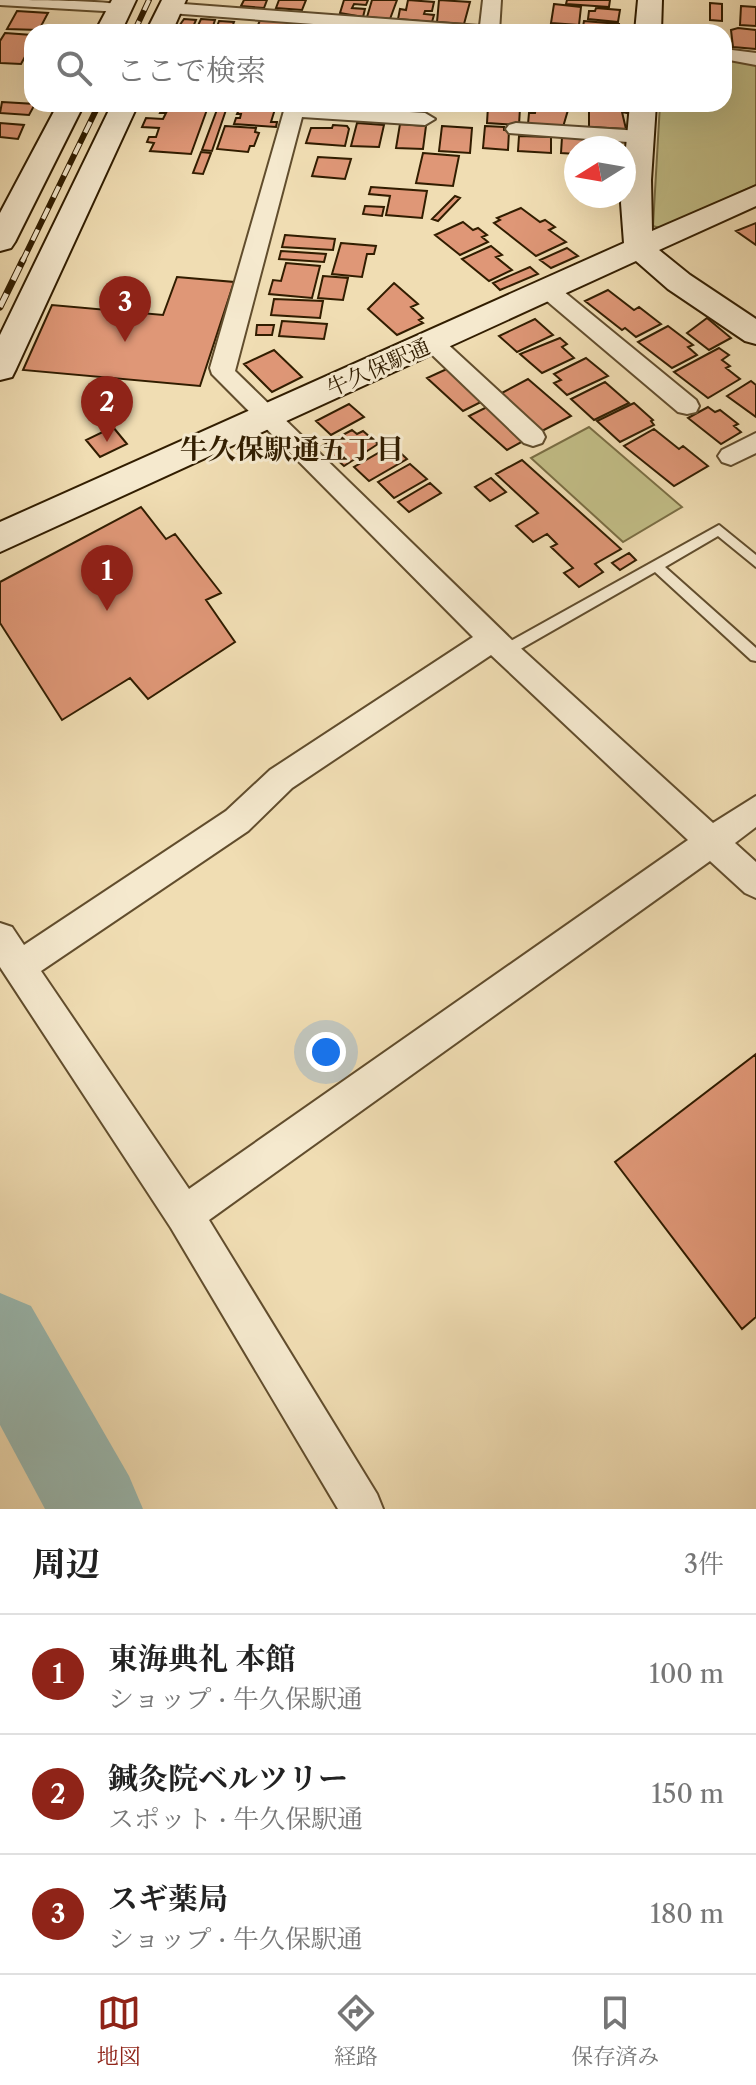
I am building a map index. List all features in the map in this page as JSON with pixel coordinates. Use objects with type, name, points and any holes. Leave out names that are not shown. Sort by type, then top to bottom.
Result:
[{"type":"street","points":[[0,0],[123,3],[112,24]]},
{"type":"street","points":[[320,24],[327,0]]},
{"type":"street","points":[[490,24],[492,0]]},
{"type":"street","points":[[648,24],[650,0]]},
{"type":"street","points":[[163,24],[172,4],[306,24]]},
{"type":"street","points":[[732,55],[756,59]]},
{"type":"street","points":[[0,242],[67,112]]},
{"type":"street","points":[[0,369],[121,112]]},
{"type":"street","points":[[294,112],[222,368],[224,374],[264,417],[499,645],[756,883]]},
{"type":"street","points":[[342,112],[425,119]]},
{"type":"street","points":[[643,112],[635,225],[641,249],[658,265],[756,334]]},
{"type":"street","points":[[516,129],[641,137]]},
{"type":"street","name":"牛久保駅通","points":[[0,538],[756,195]]},
{"type":"street","points":[[549,291],[687,406]]},
{"type":"street","points":[[433,343],[533,437]]},
{"type":"street","points":[[731,456],[756,442]]},
{"type":"street","points":[[362,1509],[184,1215],[9,952],[237,821],[281,779],[499,645]]},
{"type":"street","points":[[184,1215],[756,810]]},
{"type":"lane","points":[[499,645],[656,566],[719,530],[756,562]]},
{"type":"lane","points":[[656,566],[756,656]]},
{"type":"shaded area","points":[[732,61],[756,64],[756,185],[660,228],[653,226],[660,112],[732,112]]},
{"type":"shaded area","points":[[589,427],[682,507],[623,542],[531,458]]},
{"type":"building","points":[[244,0],[267,0],[264,8],[241,6]]},
{"type":"building","points":[[279,0],[306,0],[302,10],[276,8]]},
{"type":"building","points":[[344,0],[368,0],[366,5],[354,4],[352,8],[365,9],[363,17],[340,13]]},
{"type":"building","points":[[372,0],[397,0],[390,19],[367,17]]},
{"type":"building","points":[[408,0],[434,2],[432,11],[425,11],[424,14],[434,15],[432,22],[398,19],[400,9],[406,10]]},
{"type":"building","points":[[439,0],[470,2],[464,24],[437,22]]},
{"type":"building","points":[[567,0],[610,0],[609,7],[566,4]]},
{"type":"building","points":[[710,3],[722,4],[722,21],[710,20]]},
{"type":"building","points":[[554,4],[581,7],[579,24],[551,23]]},
{"type":"building","points":[[741,6],[756,7],[756,26],[740,25]]},
{"type":"building","points":[[596,8],[620,10],[618,22],[588,19],[589,11]]},
{"type":"building","points":[[17,11],[48,13],[42,24],[24,24],[24,30],[7,29]]},
{"type":"building","points":[[261,18],[291,21],[290,24],[258,24]]},
{"type":"building","points":[[184,19],[196,20],[194,24],[181,24]]},
{"type":"building","points":[[201,19],[215,20],[214,24],[199,24]]},
{"type":"building","points":[[584,21],[619,24],[583,24]]},
{"type":"building","points":[[732,30],[756,30],[756,49],[733,47]]},
{"type":"building","points":[[5,33],[24,34],[24,59],[21,64],[0,63],[0,41]]},
{"type":"building","points":[[2,102],[24,103],[24,112],[31,112],[29,115],[0,113]]},
{"type":"building","points":[[206,112],[191,154],[150,151],[154,143],[147,142],[149,137],[156,137],[159,128],[142,127],[146,118],[163,119],[166,113],[160,113]]},
{"type":"building","points":[[216,112],[225,112],[212,151],[202,150]]},
{"type":"building","points":[[274,112],[271,122],[277,122],[276,127],[234,124],[236,118],[240,118],[241,114],[237,114]]},
{"type":"building","points":[[488,112],[520,112],[519,125],[487,123]]},
{"type":"building","points":[[567,112],[563,127],[528,124],[529,113]]},
{"type":"building","points":[[589,112],[622,112],[626,129],[589,127]]},
{"type":"building","points":[[0,123],[24,125],[18,139],[0,137]]},
{"type":"building","points":[[357,123],[384,125],[379,147],[351,146]]},
{"type":"building","points":[[400,124],[426,126],[423,149],[396,148]]},
{"type":"building","points":[[333,125],[347,126],[349,129],[345,146],[306,143],[311,128],[332,128]]},
{"type":"building","points":[[225,126],[256,128],[255,132],[259,133],[254,146],[250,146],[248,152],[217,149]]},
{"type":"building","points":[[442,126],[472,128],[470,153],[439,151]]},
{"type":"building","points":[[485,126],[504,127],[509,131],[508,150],[483,148]]},
{"type":"building","points":[[519,136],[551,137],[551,153],[518,151]]},
{"type":"building","points":[[562,137],[564,137],[564,153],[561,153]]},
{"type":"building","points":[[201,152],[211,153],[203,174],[193,173]]},
{"type":"building","points":[[423,153],[459,156],[453,186],[416,183]]},
{"type":"building","points":[[318,157],[351,159],[345,179],[312,176]]},
{"type":"building","points":[[371,187],[427,191],[422,218],[386,215],[390,196],[369,194]]},
{"type":"building","points":[[455,196],[460,198],[438,221],[432,219]]},
{"type":"building","points":[[365,206],[384,207],[382,216],[363,214]]},
{"type":"building","points":[[521,208],[540,222],[545,220],[555,227],[549,230],[566,242],[536,256],[494,223],[500,220],[497,218]]},
{"type":"building","points":[[463,222],[487,235],[482,237],[488,242],[460,255],[435,235]]},
{"type":"building","points":[[756,223],[756,245],[736,231]]},
{"type":"building","points":[[285,235],[335,239],[333,250],[282,247]]},
{"type":"building","points":[[341,243],[376,246],[374,254],[367,254],[362,277],[332,274]]},
{"type":"building","points":[[491,246],[502,255],[496,257],[512,270],[489,281],[462,259]]},
{"type":"building","points":[[567,248],[578,256],[551,268],[540,260]]},
{"type":"building","points":[[281,251],[326,254],[324,262],[279,259]]},
{"type":"building","points":[[286,263],[320,266],[312,298],[269,294],[273,280],[281,281]]},
{"type":"building","points":[[530,267],[538,274],[500,290],[493,283]]},
{"type":"building","points":[[323,276],[348,278],[343,300],[318,298]]},
{"type":"building","points":[[177,277],[234,282],[200,386],[23,370],[52,305],[163,315]]},
{"type":"building","points":[[394,283],[418,304],[411,307],[423,318],[419,320],[423,323],[397,335],[368,309]]},
{"type":"building","points":[[608,290],[634,310],[639,307],[661,324],[636,337],[625,328],[622,330],[585,301]]},
{"type":"building","points":[[274,299],[323,301],[320,318],[271,315]]},
{"type":"building","points":[[707,318],[731,338],[709,350],[687,333]]},
{"type":"building","points":[[535,319],[553,335],[517,352],[499,336]]},
{"type":"building","points":[[282,321],[327,324],[324,339],[279,336]]},
{"type":"building","points":[[257,325],[274,325],[272,335],[256,335]]},
{"type":"building","points":[[668,326],[693,345],[688,347],[697,355],[672,368],[638,342]]},
{"type":"building","points":[[560,338],[567,344],[562,347],[574,358],[542,373],[520,354]]},
{"type":"building","points":[[719,348],[729,355],[722,360],[730,366],[726,368],[740,379],[708,398],[674,372]]},
{"type":"building","points":[[274,350],[302,377],[272,392],[244,364]]},
{"type":"building","points":[[586,358],[608,376],[567,395],[554,383],[561,380],[554,374]]},
{"type":"building","points":[[449,368],[485,400],[463,411],[427,378]]},
{"type":"building","points":[[528,379],[571,416],[540,432],[498,395]]},
{"type":"building","points":[[751,381],[756,385],[756,417],[727,396]]},
{"type":"building","points":[[605,382],[629,403],[594,420],[571,399]]},
{"type":"building","points":[[634,403],[653,420],[654,425],[620,442],[597,421]]},
{"type":"building","points":[[349,404],[364,417],[331,435],[316,421]]},
{"type":"building","points":[[489,406],[527,439],[507,450],[469,416]]},
{"type":"building","points":[[708,407],[715,412],[720,410],[738,424],[734,426],[741,432],[721,444],[688,418]]},
{"type":"building","points":[[113,427],[127,444],[100,457],[86,440]]},
{"type":"building","points":[[654,429],[708,466],[674,486],[624,446]]},
{"type":"building","points":[[352,430],[357,434],[363,431],[378,444],[344,466],[322,446]]},
{"type":"building","points":[[392,445],[407,459],[369,481],[354,467]]},
{"type":"building","points":[[522,460],[621,549],[595,564],[603,572],[579,587],[564,573],[573,568],[551,547],[557,544],[547,534],[533,542],[516,526],[538,513],[496,474]]},
{"type":"building","points":[[410,464],[427,479],[394,498],[378,482]]},
{"type":"building","points":[[491,478],[506,492],[490,501],[475,487]]},
{"type":"building","points":[[430,483],[441,493],[409,512],[398,502]]},
{"type":"building","points":[[141,507],[166,539],[175,534],[221,593],[206,600],[235,642],[148,699],[130,678],[62,720],[0,623],[0,582]]},
{"type":"building","points":[[629,553],[636,560],[620,570],[612,563]]},
{"type":"building","points":[[756,1054],[756,1317],[742,1329],[615,1162]]},
{"type":"waterway","points":[[0,1337],[96,1509]]},
{"type":"railway","points":[[138,24],[149,0]]},
{"type":"railway","points":[[22,262],[95,112]]},
{"type":"railway","points":[[0,307],[23,260]]},
{"type":"place","name":"スギ薬局","points":[[125,342]]},
{"type":"place","name":"鍼灸院ベルツリー","points":[[107,442]]},
{"type":"place","name":"東海典礼 本館","points":[[107,611]]},
{"type":"district","name":"牛久保駅通五丁目","points":[[292,449]]}]
